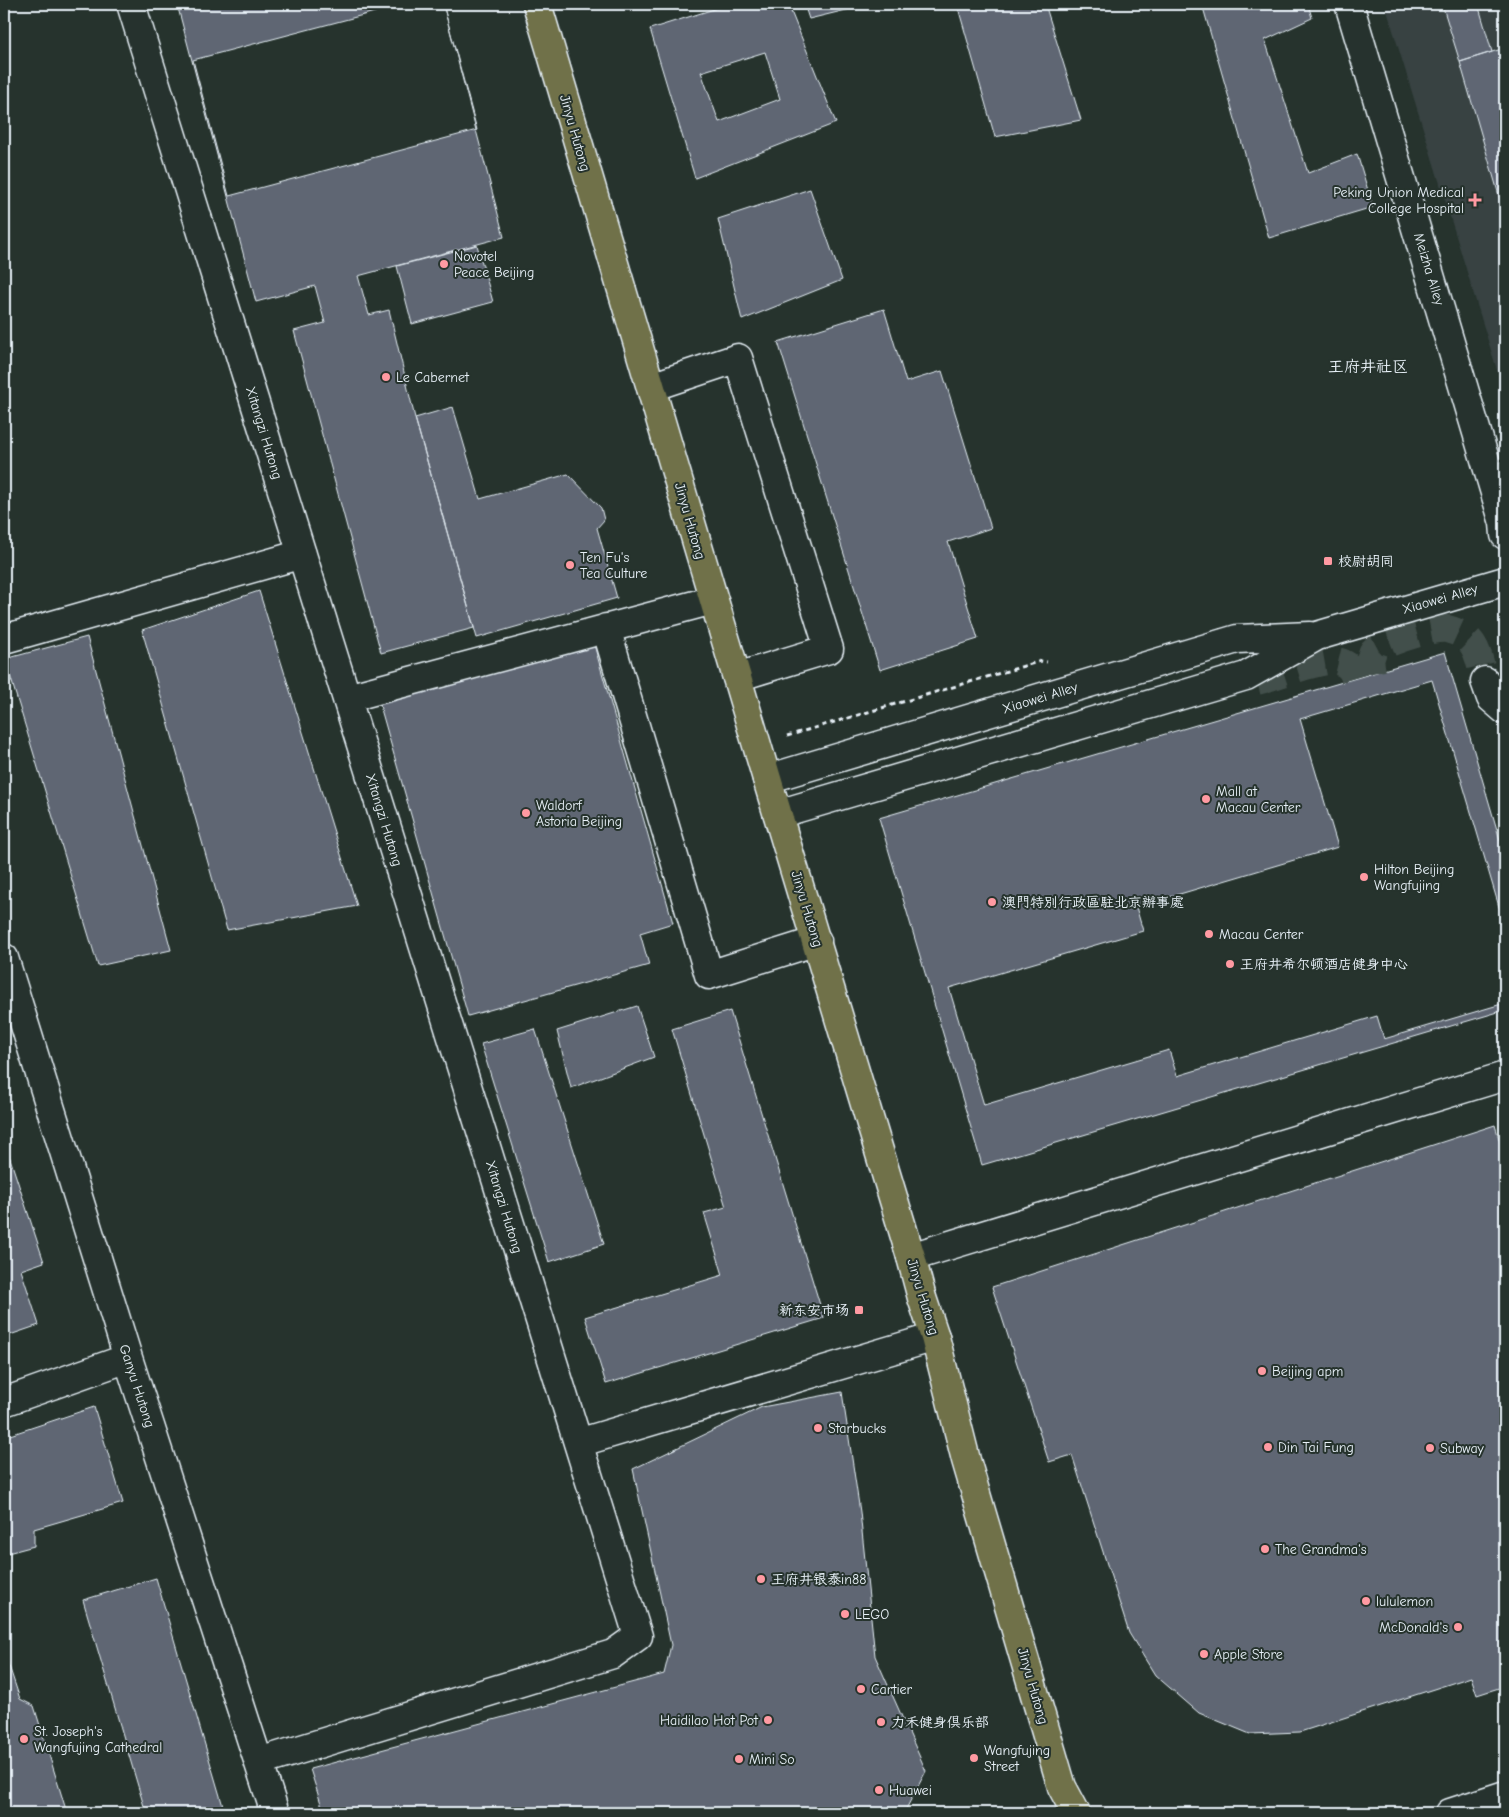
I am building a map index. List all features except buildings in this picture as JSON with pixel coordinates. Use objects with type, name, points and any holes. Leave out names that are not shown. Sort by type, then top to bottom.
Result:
[{"type":"main road","name":"Jinyu Hutong","points":[[537,4],[767,780],[935,1337],[966,1460],[1062,1787],[1076,1813]]},
{"type":"street","name":"Xitangzi Hutong","points":[[131,4],[638,1636],[613,1654],[259,1762]]},
{"type":"street","name":"Meizha Alley","points":[[1350,4],[1504,523],[1505,535]]},
{"type":"street","points":[[651,387],[738,358],[829,649],[737,677]]},
{"type":"street","points":[[4,639],[302,554]]},
{"type":"street","name":"Xiaowei Alley","points":[[778,814],[1246,676],[1317,636],[1505,581]]},
{"type":"street","points":[[347,698],[714,600]]},
{"type":"street","points":[[606,628],[709,975],[817,941]]},
{"type":"street","name":"Xiaowei Alley","points":[[767,780],[1236,639],[1317,636]]},
{"type":"street","points":[[1210,686],[1232,687],[1257,681]]},
{"type":"street","points":[[1484,681],[1491,698],[1505,710]]},
{"type":"street","name":"Ganyu Hutong","points":[[4,958],[128,1358],[275,1813]]},
{"type":"street","points":[[911,1257],[1505,1076]]},
{"type":"street","points":[[578,1443],[935,1337]]},
{"type":"street","points":[[4,1402],[128,1358]]},
{"type":"street","points":[[1450,1813],[1505,1795]]},
{"type":"shaded area","name":"Peking Union Medical College Hospital","points":[[1385,4],[1505,4],[1505,396]]},
{"type":"tunnel","points":[[1372,673],[1370,660],[1373,651],[1388,643],[1409,636],[1430,630],[1447,629],[1462,635],[1473,645],[1478,654],[1485,681]]},
{"type":"tunnel","points":[[1257,681],[1320,662],[1330,661],[1346,665],[1351,669],[1355,678]]},
{"type":"place","name":"Peking Union Medical College Hospital","points":[[1475,200]]},
{"type":"place","name":"Novotel Peace Beijing","points":[[444,264]]},
{"type":"place","name":"Le Cabernet","points":[[386,377]]},
{"type":"place","name":"校尉胡同","points":[[1328,561]]},
{"type":"place","name":"Ten Fu's Tea Culture","points":[[570,565]]},
{"type":"place","name":"Mall at Macau Center","points":[[1206,799]]},
{"type":"place","name":"Waldorf Astoria Beijing","points":[[526,813]]},
{"type":"place","name":"Hilton Beijing Wangfujing","points":[[1364,877]]},
{"type":"place","name":"澳門特別行政區駐北京辦事處","points":[[992,902]]},
{"type":"place","name":"Macau Center","points":[[1209,934]]},
{"type":"place","name":"王府井希尔顿酒店健身中心","points":[[1230,964]]},
{"type":"place","name":"新东安市场","points":[[859,1310]]},
{"type":"place","name":"Beijing apm","points":[[1262,1371]]},
{"type":"place","name":"Starbucks","points":[[818,1428]]},
{"type":"place","name":"Din Tai Fung","points":[[1268,1447]]},
{"type":"place","name":"Subway","points":[[1430,1448]]},
{"type":"place","name":"The Grandma's","points":[[1265,1549]]},
{"type":"place","name":"王府井银泰in88","points":[[761,1579]]},
{"type":"place","name":"lululemon","points":[[1366,1601]]},
{"type":"place","name":"LEGO","points":[[845,1614]]},
{"type":"place","name":"McDonald's","points":[[1458,1627]]},
{"type":"place","name":"Apple Store","points":[[1204,1654]]},
{"type":"place","name":"Cartier","points":[[861,1689]]},
{"type":"place","name":"Haidilao Hot Pot","points":[[768,1720]]},
{"type":"place","name":"力禾健身俱乐部","points":[[881,1722]]},
{"type":"place","name":"St. Joseph's Wangfujing Cathedral","points":[[24,1739]]},
{"type":"place","name":"Wangfujing Street","points":[[974,1758]]},
{"type":"place","name":"Mini So","points":[[739,1759]]},
{"type":"place","name":"Huawei","points":[[879,1790]]},
{"type":"district","name":"王府井社区","points":[[1368,367]]}]
